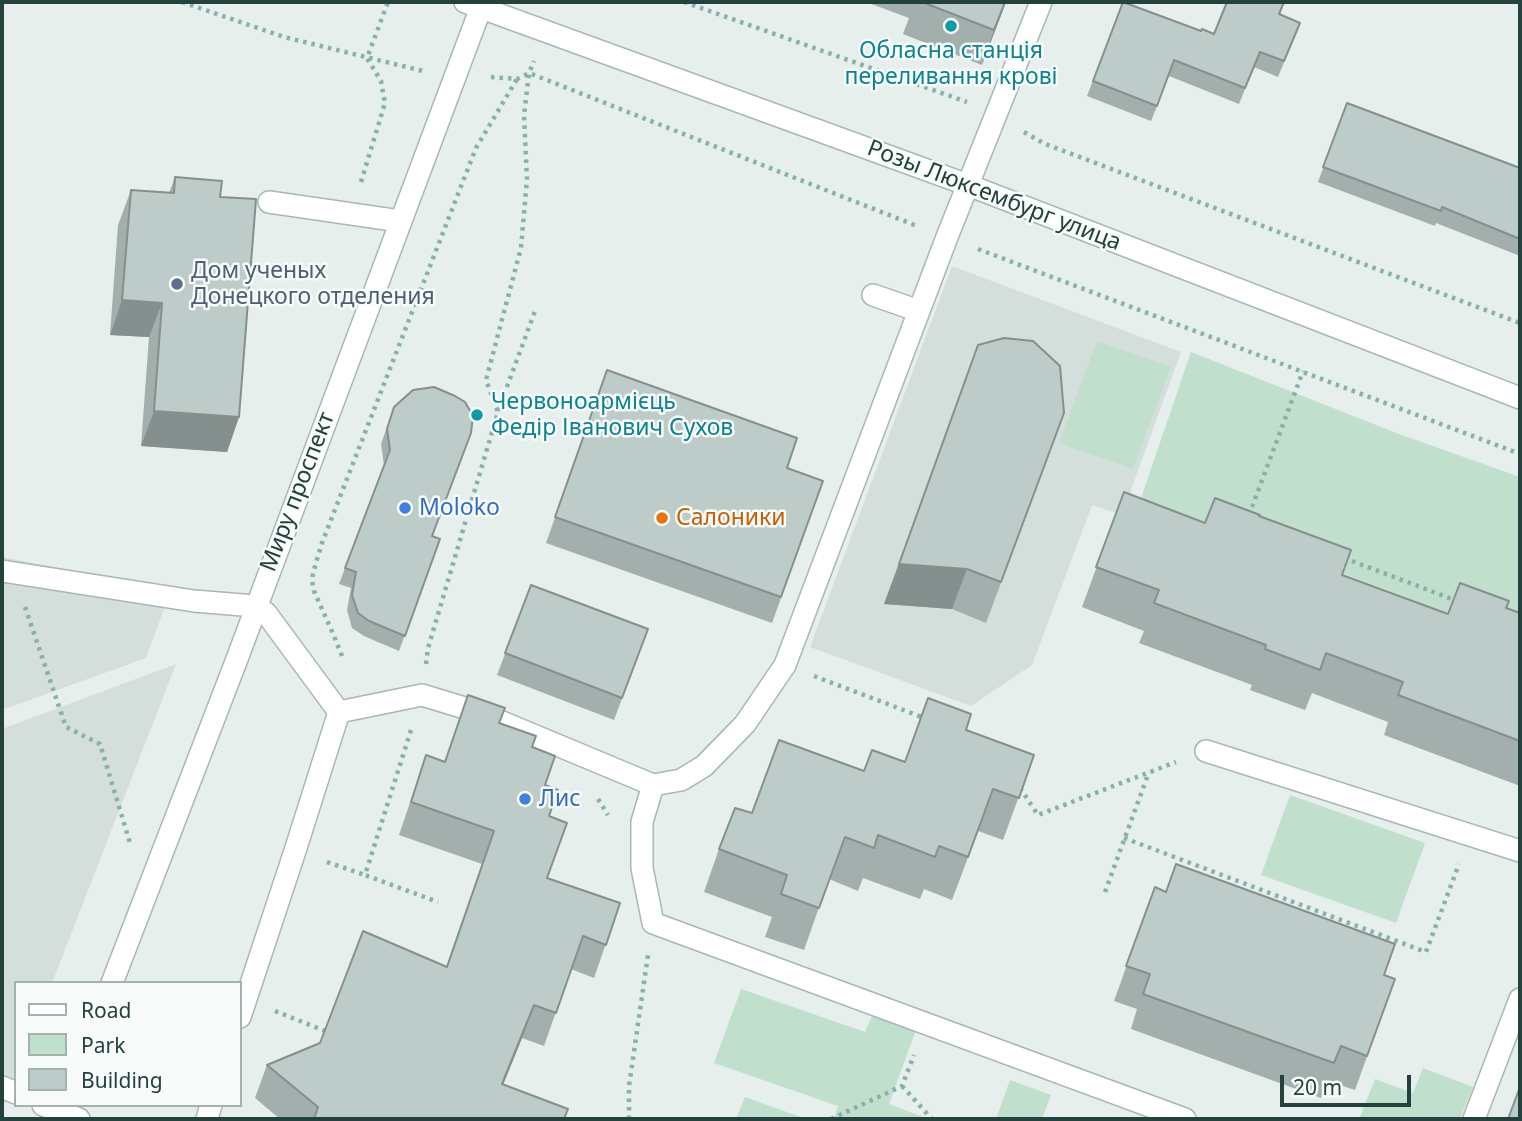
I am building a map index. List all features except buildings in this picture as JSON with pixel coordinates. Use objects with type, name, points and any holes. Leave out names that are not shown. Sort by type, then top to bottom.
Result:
[{"type":"street","points":[[339,712],[422,695],[478,712],[653,785],[681,780],[704,766],[745,724],[785,665],[947,237],[1041,2]]},
{"type":"street","name":"Розы Люксембург улица","points":[[477,4],[968,185],[1520,398]]},
{"type":"street","name":"Миру проспект","points":[[113,981],[237,659],[400,221],[477,4]]},
{"type":"street","points":[[269,202],[400,221]]},
{"type":"street","points":[[873,295],[919,311]]},
{"type":"street","points":[[8,572],[194,601],[256,606],[266,613],[339,712]]},
{"type":"street","points":[[242,1008],[339,712]]},
{"type":"street","points":[[1206,751],[1520,851]]},
{"type":"street","points":[[653,785],[642,822],[642,868],[653,923],[1185,1119]]},
{"type":"street","points":[[1474,1119],[1520,999]]},
{"type":"path","points":[[182,2],[284,37],[424,72]]},
{"type":"path","points":[[367,58],[388,2]]},
{"type":"path","points":[[684,2],[983,108],[1045,144],[1520,323]]},
{"type":"path","points":[[351,213],[385,103],[381,81],[367,58]]},
{"type":"path","points":[[498,412],[486,380],[520,248],[527,179],[524,115],[529,73]]},
{"type":"path","points":[[498,77],[517,79],[529,73],[947,237],[1520,454]]},
{"type":"path","points":[[342,657],[314,591],[313,573],[476,148],[517,79]]},
{"type":"path","points":[[365,875],[422,695],[428,648],[498,412],[535,311]]},
{"type":"path","points":[[1247,521],[1303,371]]},
{"type":"path","points":[[1338,555],[1468,605]]},
{"type":"path","points":[[8,572],[66,727],[100,744],[146,892]]},
{"type":"path","points":[[785,665],[939,724]]},
{"type":"path","points":[[1017,784],[1038,815],[1206,751]]},
{"type":"path","points":[[1105,892],[1149,772]]},
{"type":"path","points":[[1125,838],[1426,952],[1470,835]]},
{"type":"path","points":[[346,868],[438,902]]},
{"type":"path","points":[[629,1119],[629,1086],[653,923]]},
{"type":"path","points":[[242,1008],[325,1031]]},
{"type":"path","points":[[831,1119],[902,1086],[926,1024]]},
{"type":"path","points":[[902,1086],[932,1119]]},
{"type":"shaded area","points":[[952,266],[1181,352],[1122,515],[1092,505],[1032,665],[971,706],[810,647]]},
{"type":"shaded area","points":[[2,557],[171,590],[146,658],[2,710]]},
{"type":"shaded area","points":[[176,664],[53,981],[14,981],[14,1079],[2,1110],[2,729]]},
{"type":"green space","points":[[1097,341],[1171,367],[1133,469],[1059,443]]},
{"type":"green space","points":[[1191,352],[1399,434],[1520,477],[1520,640],[1141,498]]},
{"type":"green space","points":[[1290,795],[1425,843],[1396,923],[1261,875]]},
{"type":"green space","points":[[741,989],[865,1032],[873,1014],[916,1030],[889,1104],[928,1119],[834,1119],[838,1106],[714,1063]]},
{"type":"green space","points":[[1423,1068],[1473,1087],[1460,1119],[1359,1119],[1375,1079],[1413,1093]]},
{"type":"green space","points":[[1010,1080],[1051,1095],[1042,1119],[996,1119]]},
{"type":"green space","points":[[745,1097],[806,1119],[736,1119]]},
{"type":"place","name":"Обласна станція переливання крові","points":[[951,26]]},
{"type":"place","name":"Дом ученых Донецкого отделения","points":[[177,284]]},
{"type":"place","name":"Червоноармієць Федір Іванович Сухов","points":[[477,415]]},
{"type":"place","name":"Moloko","points":[[405,508]]},
{"type":"place","name":"Салоники","points":[[662,518]]},
{"type":"place","name":"Лис","points":[[525,799]]}]
